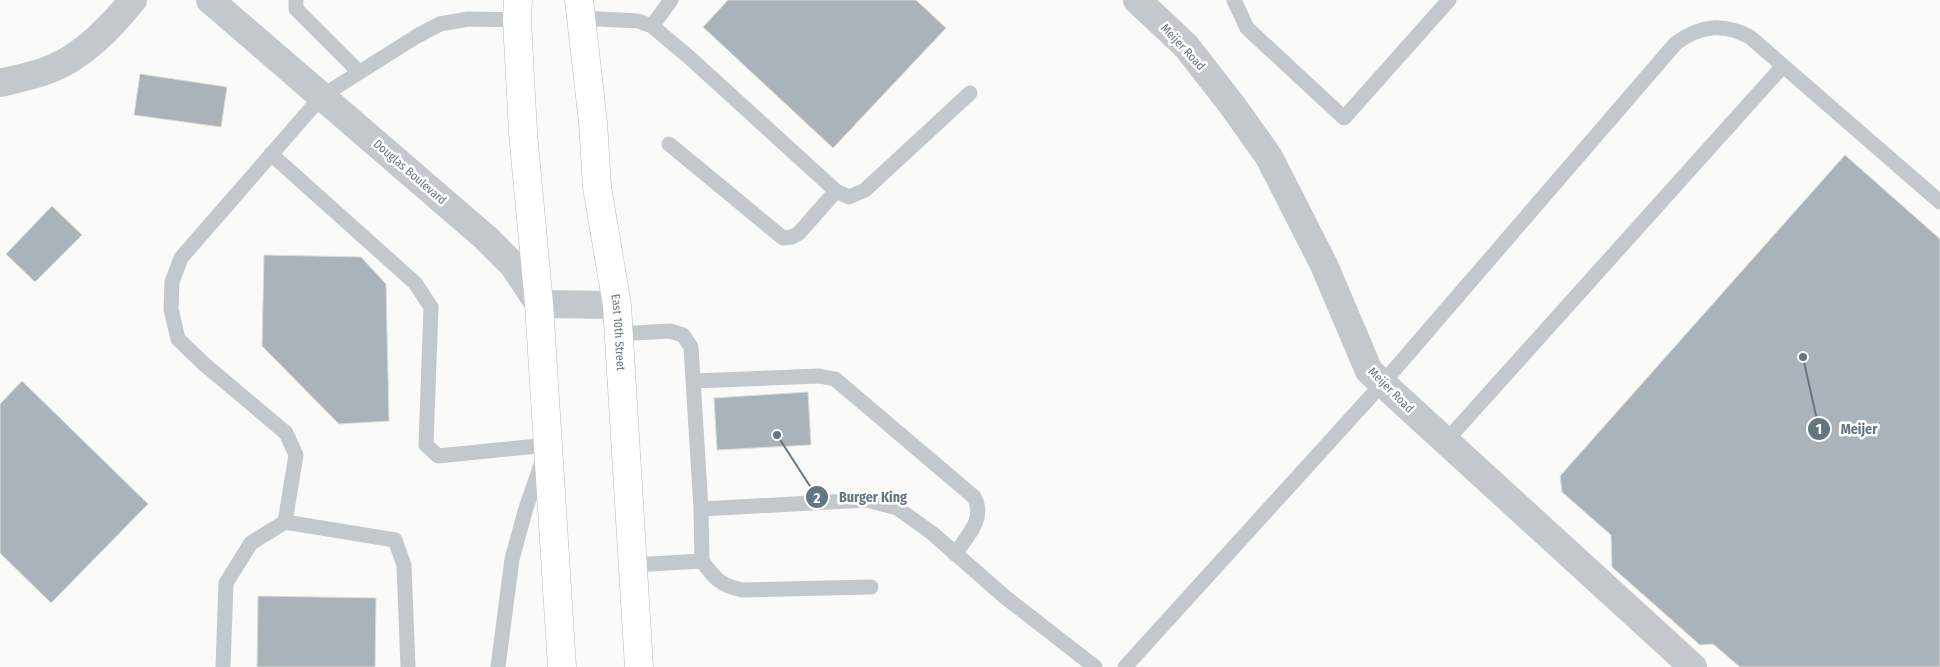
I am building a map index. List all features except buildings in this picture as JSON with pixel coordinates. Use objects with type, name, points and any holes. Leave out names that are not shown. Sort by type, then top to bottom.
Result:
[{"type":"main road","name":"East 10th Street","points":[[579,9],[593,122],[597,187],[617,305],[639,667]]},
{"type":"main road","points":[[517,10],[523,133],[539,304],[562,667]]},
{"type":"street","points":[[0,83],[49,70],[87,48],[116,22],[133,0]]},
{"type":"street","name":"Douglas Boulevard","points":[[210,0],[486,238],[513,265],[539,304]]},
{"type":"street","name":"Meijer Road","points":[[1137,0],[1186,46],[1269,156],[1324,265],[1369,371],[1693,667]]},
{"type":"street","points":[[539,304],[617,305]]},
{"type":"lane","points":[[296,0],[296,9],[359,72]]},
{"type":"lane","points":[[652,26],[671,0]]},
{"type":"lane","points":[[1234,0],[1247,28],[1344,118],[1449,0]]},
{"type":"lane","points":[[579,9],[638,21],[652,26],[690,58],[836,191],[848,197],[865,190],[970,92]]},
{"type":"lane","points":[[285,522],[296,455],[286,432],[204,364],[178,339],[171,309],[172,282],[181,258],[322,96],[416,36],[440,24],[517,10]]},
{"type":"lane","points":[[1126,667],[1382,384],[1676,43],[1687,35],[1708,28],[1723,27],[1736,30],[1750,37],[1940,202]]},
{"type":"lane","points":[[1446,441],[1783,66]]},
{"type":"lane","points":[[669,144],[783,238],[792,237],[799,233],[836,191]]},
{"type":"lane","points":[[271,154],[415,284],[431,307],[426,444],[438,456],[548,445],[526,508],[512,559],[498,667]]},
{"type":"lane","points":[[618,334],[670,331],[683,335],[691,347],[701,509],[702,561],[714,577],[726,586],[742,590],[870,587]]},
{"type":"lane","points":[[694,381],[818,376],[835,379],[974,497],[979,506],[978,518],[955,554]]},
{"type":"lane","points":[[701,509],[867,500],[897,508],[932,533],[1005,597],[1095,667]]},
{"type":"lane","points":[[223,667],[226,583],[251,543],[285,522],[396,540],[404,565],[408,667]]},
{"type":"lane","points":[[633,565],[702,561]]},
{"type":"place","name":"Meijer","points":[[1803,357]]},
{"type":"place","name":"Burger King","points":[[777,435]]}]
